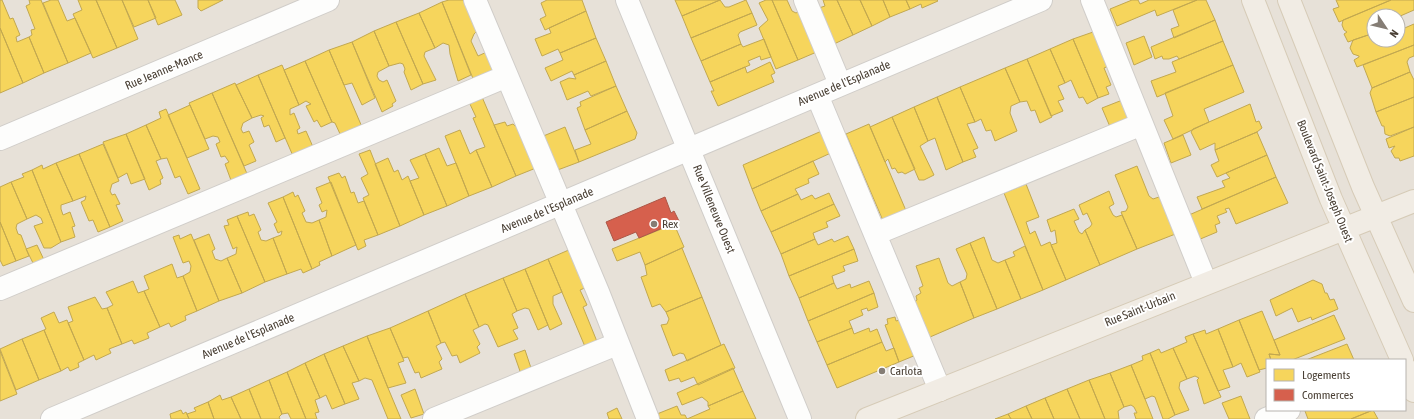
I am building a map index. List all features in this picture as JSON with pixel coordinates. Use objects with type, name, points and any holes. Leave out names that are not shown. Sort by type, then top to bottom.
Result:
[{"type":"main road","name":"Boulevard Saint-Joseph Ouest","points":[[1253,0],[1344,228],[1402,359]]},
{"type":"main road","points":[[1289,0],[1363,187],[1414,301]]},
{"type":"main road","name":"Rue Saint-Urbain","points":[[867,419],[1414,201]]},
{"type":"main road","points":[[1406,370],[1414,390]]},
{"type":"street","name":"Rue Jeanne-Mance","points":[[0,139],[328,0]]},
{"type":"street","points":[[475,0],[560,205],[598,292],[617,344],[648,419]]},
{"type":"street","name":"Rue Villeneuve Ouest","points":[[627,0],[800,419]]},
{"type":"street","points":[[805,0],[840,84]]},
{"type":"street","name":"Avenue de l'Esplanade","points":[[52,419],[1041,0]]},
{"type":"street","points":[[1092,0],[1206,283]]},
{"type":"street","points":[[0,289],[507,76]]},
{"type":"street","points":[[817,95],[940,390]]},
{"type":"street","points":[[876,234],[1142,124]]},
{"type":"street","points":[[434,419],[617,344]]},
{"type":"street","points":[[1266,419],[1286,411]]},
{"type":"shaded area","points":[[0,0],[1414,0],[1414,419],[0,419]]},
{"type":"building: Logements","points":[[0,0],[2,0],[10,19],[13,18],[20,35],[16,37],[17,42],[29,37],[44,73],[23,83],[0,28]]},
{"type":"building: Logements","points":[[29,0],[41,0],[68,63],[44,73],[29,37],[32,35],[31,30],[35,29],[26,6],[30,4]]},
{"type":"building: Logements","points":[[51,0],[58,0],[67,21],[75,18],[91,53],[68,63],[43,3]]},
{"type":"building: Logements","points":[[78,0],[96,0],[117,48],[93,58],[73,14],[82,10]]},
{"type":"building: Logements","points":[[96,0],[122,0],[138,39],[117,48]]},
{"type":"building: Logements","points":[[122,0],[148,0],[156,18],[134,27]]},
{"type":"building: Logements","points":[[148,0],[175,0],[182,15],[158,25]]},
{"type":"building: Logements","points":[[198,0],[223,0],[201,11],[198,8]]},
{"type":"building: Logements","points":[[449,0],[465,0],[478,30],[474,34],[471,41],[478,56],[489,51],[498,72],[474,81],[442,2]]},
{"type":"building: Logements","points":[[547,0],[582,0],[586,11],[545,30],[540,19],[546,16],[541,3]]},
{"type":"building: Logements","points":[[675,0],[720,0],[682,16]]},
{"type":"building: Logements","points":[[720,0],[725,7],[729,7],[746,0],[752,13],[691,38],[682,16]]},
{"type":"building: Logements","points":[[766,0],[772,0],[798,60],[776,69],[759,28],[768,20],[759,3]]},
{"type":"building: Logements","points":[[772,0],[787,0],[792,11],[796,13],[802,10],[819,51],[798,60]]},
{"type":"building: Logements","points":[[823,0],[837,0],[853,35],[834,44],[819,8],[825,6]]},
{"type":"building: Logements","points":[[837,0],[860,0],[872,26],[853,35]]},
{"type":"building: Logements","points":[[860,0],[883,0],[890,17],[872,26]]},
{"type":"building: Logements","points":[[883,0],[906,0],[910,9],[890,17]]},
{"type":"building: Logements","points":[[906,0],[938,1],[922,8],[921,4],[910,9]]},
{"type":"building: Logements","points":[[1132,0],[1138,0],[1140,4],[1149,0],[1197,0],[1157,16],[1155,10],[1117,26],[1110,9]]},
{"type":"building: Logements","points":[[1197,0],[1206,0],[1215,20],[1174,38],[1171,29],[1179,26],[1173,10]]},
{"type":"building: Logements","points":[[1336,0],[1391,0],[1372,8],[1366,8],[1366,11],[1339,22],[1333,9],[1339,7]]},
{"type":"building: Logements","points":[[1391,0],[1414,0],[1414,10],[1406,14],[1406,8],[1372,8]]},
{"type":"building: Logements","points":[[442,2],[471,75],[458,81],[450,54],[449,45],[443,43],[435,48],[419,13]]},
{"type":"building: Logements","points":[[1366,10],[1366,36],[1348,42],[1344,34],[1347,32],[1344,30],[1342,25],[1343,20]]},
{"type":"building: Logements","points":[[586,11],[596,38],[560,53],[558,49],[542,56],[535,39],[551,33],[549,28]]},
{"type":"building: Logements","points":[[419,13],[435,48],[425,52],[424,56],[436,80],[423,84],[396,22]]},
{"type":"building: Logements","points":[[752,13],[757,25],[740,32],[738,35],[741,44],[701,61],[691,38]]},
{"type":"building: Logements","points":[[1215,20],[1223,41],[1179,59],[1177,56],[1169,59],[1163,59],[1162,56],[1155,59],[1151,47]]},
{"type":"building: Logements","points":[[396,22],[423,84],[411,90],[404,72],[405,69],[403,64],[400,63],[389,66],[374,31]]},
{"type":"building: Logements","points":[[1414,24],[1414,45],[1357,67],[1354,60],[1359,56],[1353,54],[1350,48],[1353,40],[1366,36],[1366,48],[1406,48],[1406,27]]},
{"type":"building: Logements","points":[[0,28],[23,83],[0,93]]},
{"type":"building: Logements","points":[[374,31],[389,66],[378,72],[377,76],[379,80],[383,82],[387,80],[396,101],[392,104],[393,106],[382,112],[352,42]]},
{"type":"building: Logements","points":[[1096,31],[1111,65],[1104,68],[1111,85],[1106,87],[1109,94],[1098,98],[1073,39]]},
{"type":"building: Logements","points":[[1144,36],[1152,57],[1134,65],[1126,43]]},
{"type":"building: Logements","points":[[596,38],[606,61],[574,75],[572,71],[551,81],[545,68],[563,60],[560,53]]},
{"type":"building: Logements","points":[[764,39],[771,57],[761,60],[760,56],[748,61],[750,65],[710,82],[701,61],[741,44],[743,47]]},
{"type":"building: Logements","points":[[1073,39],[1098,98],[1087,104],[1083,97],[1079,98],[1071,80],[1065,83],[1050,49]]},
{"type":"building: Logements","points":[[1223,41],[1233,65],[1157,97],[1151,81],[1176,72],[1172,62]]},
{"type":"building: Logements","points":[[352,42],[375,98],[362,105],[352,83],[344,85],[329,50]]},
{"type":"building: Logements","points":[[1414,45],[1414,56],[1409,58],[1407,62],[1410,72],[1372,88],[1363,65]]},
{"type":"building: Logements","points":[[1050,49],[1065,83],[1058,86],[1064,99],[1058,101],[1063,111],[1051,116],[1027,59]]},
{"type":"building: Logements","points":[[329,50],[362,127],[341,136],[335,123],[332,122],[305,61]]},
{"type":"building: Logements","points":[[1027,59],[1052,117],[1040,123],[1035,110],[1031,111],[1027,101],[1020,102],[1005,68]]},
{"type":"building: Logements","points":[[305,61],[332,122],[321,127],[317,120],[314,122],[306,106],[311,104],[306,101],[299,105],[284,70]]},
{"type":"building: Logements","points":[[606,61],[616,86],[591,96],[588,91],[567,100],[560,82],[569,78],[576,79],[574,75]]},
{"type":"building: Logements","points":[[770,62],[775,73],[771,75],[774,82],[718,106],[711,91],[714,91],[710,82],[745,67],[747,73]]},
{"type":"building: Logements","points":[[282,65],[299,105],[290,109],[290,115],[294,113],[300,128],[297,130],[298,134],[306,131],[313,147],[293,156],[258,75]]},
{"type":"building: Logements","points":[[1233,65],[1244,92],[1204,109],[1209,122],[1173,139],[1164,120],[1173,116],[1165,93]]},
{"type":"building: Logements","points":[[1005,68],[1020,102],[1011,106],[1010,113],[1017,131],[995,141],[991,130],[986,131],[981,119],[975,122],[960,87]]},
{"type":"building: Logements","points":[[1410,72],[1414,80],[1414,97],[1376,112],[1370,93],[1372,88]]},
{"type":"building: Logements","points":[[258,75],[285,138],[276,142],[269,125],[264,127],[261,118],[264,116],[261,115],[252,118],[236,85]]},
{"type":"building: Logements","points":[[235,83],[252,118],[243,123],[241,129],[243,133],[249,131],[254,142],[249,145],[256,161],[244,166],[212,93]]},
{"type":"building: Logements","points":[[616,86],[627,111],[585,130],[577,108],[581,106],[580,102]]},
{"type":"building: Logements","points":[[960,87],[975,122],[967,124],[978,148],[973,150],[976,157],[963,162],[937,97]]},
{"type":"building: Logements","points":[[212,93],[248,176],[232,183],[225,164],[229,162],[225,156],[221,157],[216,144],[220,142],[218,137],[213,136],[205,139],[189,103]]},
{"type":"building: Logements","points":[[482,97],[516,176],[492,187],[476,150],[485,147],[473,118],[476,117],[469,102]]},
{"type":"building: Logements","points":[[937,97],[963,162],[946,170],[935,138],[928,141],[914,107]]},
{"type":"building: Logements","points":[[1414,97],[1414,127],[1390,136],[1385,134],[1384,126],[1382,126],[1376,112]]},
{"type":"building: Logements","points":[[1125,99],[1132,120],[1111,129],[1102,108]]},
{"type":"building: Logements","points":[[1250,104],[1256,122],[1259,121],[1262,128],[1257,132],[1215,150],[1215,143],[1200,150],[1191,132],[1193,129]]},
{"type":"building: Logements","points":[[190,105],[209,149],[187,158],[168,115]]},
{"type":"building: Logements","points":[[914,107],[928,141],[920,146],[934,175],[924,180],[919,180],[892,117]]},
{"type":"building: Logements","points":[[166,109],[200,189],[188,194],[180,176],[175,178],[167,158],[161,159],[146,125],[161,118],[159,112]]},
{"type":"building: Logements","points":[[627,111],[637,133],[635,139],[579,162],[575,150],[591,144],[585,130]]},
{"type":"building: Logements","points":[[892,117],[915,169],[905,174],[902,172],[898,173],[895,168],[892,169],[888,159],[885,162],[870,127]]},
{"type":"building: Logements","points":[[505,122],[507,126],[513,124],[521,131],[536,168],[516,176],[494,125]]},
{"type":"building: Logements","points":[[869,124],[907,213],[884,223],[846,134]]},
{"type":"building: Logements","points":[[146,125],[161,159],[156,161],[163,178],[160,180],[161,184],[149,190],[126,134]]},
{"type":"building: Logements","points":[[565,127],[579,162],[555,171],[541,137]]},
{"type":"building: Logements","points":[[1414,127],[1414,156],[1400,161],[1399,158],[1395,158],[1391,151],[1395,146],[1389,148],[1386,139]]},
{"type":"building: Logements","points":[[460,130],[470,154],[476,150],[492,187],[469,196],[445,136]]},
{"type":"building: Logements","points":[[824,130],[833,152],[752,189],[743,165]]},
{"type":"building: Logements","points":[[1257,132],[1267,155],[1217,177],[1211,165],[1219,161],[1215,150]]},
{"type":"building: Logements","points":[[126,134],[145,179],[131,184],[127,173],[118,178],[103,142]]},
{"type":"building: Logements","points":[[1183,135],[1191,155],[1171,163],[1164,143]]},
{"type":"building: Logements","points":[[103,144],[119,181],[112,184],[110,191],[112,195],[115,194],[120,204],[116,205],[123,221],[110,227],[79,154]]},
{"type":"building: Logements","points":[[439,148],[447,166],[456,163],[469,196],[447,206],[425,154]]},
{"type":"building: Logements","points":[[370,150],[400,226],[378,235],[363,198],[369,195],[361,178],[368,174],[359,154]]},
{"type":"building: Logements","points":[[79,154],[110,227],[98,232],[93,220],[89,221],[81,202],[85,200],[86,196],[73,201],[56,163]]},
{"type":"building: Logements","points":[[425,154],[447,206],[424,215],[410,181],[419,178],[410,160]]},
{"type":"building: Logements","points":[[1267,155],[1276,177],[1202,209],[1197,197],[1225,187],[1222,181],[1230,178],[1226,173]]},
{"type":"building: Logements","points":[[388,158],[394,172],[398,170],[402,180],[408,176],[424,215],[400,226],[375,164]]},
{"type":"building: Logements","points":[[813,161],[819,174],[808,179],[809,183],[795,189],[798,194],[761,211],[752,189]]},
{"type":"building: Logements","points":[[56,163],[73,201],[61,205],[61,209],[63,215],[70,212],[75,226],[72,227],[75,237],[61,242],[32,170],[42,165],[43,169]]},
{"type":"building: Logements","points":[[1137,166],[1149,196],[1153,199],[1162,196],[1178,233],[1137,249],[1121,212],[1126,211],[1128,207],[1115,175]]},
{"type":"building: Logements","points":[[32,170],[61,242],[51,248],[44,248],[34,226],[43,223],[41,218],[36,215],[27,219],[11,182],[24,177],[22,174]]},
{"type":"building: Logements","points":[[339,173],[342,178],[345,176],[351,193],[354,192],[358,203],[364,201],[378,235],[364,240],[366,246],[358,250],[328,177]]},
{"type":"building: Logements","points":[[1276,177],[1288,203],[1236,224],[1229,208],[1225,209],[1227,212],[1217,216],[1220,223],[1215,225],[1217,232],[1198,240],[1189,215]]},
{"type":"building: Logements","points":[[11,182],[27,219],[17,224],[16,228],[18,234],[21,235],[29,256],[16,261],[0,222],[0,187]]},
{"type":"building: Logements","points":[[331,182],[356,245],[332,256],[319,220],[326,217],[327,210],[322,212],[319,205],[322,203],[316,188]]},
{"type":"building: Logements","points":[[1026,184],[1039,217],[1026,222],[1030,234],[1035,231],[1041,246],[1050,242],[1066,280],[1043,290],[1004,193]]},
{"type":"building: Logements","points":[[1109,191],[1114,204],[1109,207],[1113,215],[1116,217],[1122,215],[1137,249],[1100,265],[1085,230],[1092,224],[1087,213],[1083,215],[1079,205]]},
{"type":"building: Logements","points":[[293,192],[295,197],[298,195],[305,211],[302,213],[306,222],[312,223],[319,220],[332,256],[319,262],[320,265],[312,269],[283,197]]},
{"type":"building: Logements","points":[[829,193],[834,204],[771,232],[761,211],[798,194],[801,200],[812,195],[815,199]]},
{"type":"building: Logements","points":[[283,197],[312,269],[303,273],[301,269],[287,274],[273,238],[281,235],[282,231],[278,233],[274,224],[277,222],[268,203]]},
{"type":"building: Logements","points":[[834,204],[840,216],[826,222],[828,227],[813,233],[815,239],[781,254],[771,232]]},
{"type":"building: Logements","points":[[1074,209],[1079,219],[1074,221],[1079,232],[1082,234],[1085,230],[1100,265],[1066,280],[1051,245],[1057,243],[1055,230],[1051,232],[1047,220]]},
{"type":"building: Logements","points":[[248,212],[249,216],[254,214],[261,230],[258,232],[261,240],[266,241],[273,238],[287,274],[265,282],[237,216]]},
{"type":"building: Logements","points":[[237,216],[265,282],[242,293],[227,258],[236,254],[237,247],[233,249],[224,226],[229,225],[227,220]]},
{"type":"building: Logements","points":[[0,222],[16,261],[3,266],[0,260]]},
{"type":"building: Logements","points":[[674,224],[684,247],[645,265],[640,252],[617,261],[612,249]]},
{"type":"building: Logements","points":[[191,234],[219,301],[197,311],[183,276],[190,272],[191,266],[189,261],[183,263],[173,237],[179,235],[180,239]]},
{"type":"building: Logements","points":[[209,234],[215,249],[212,251],[215,259],[221,261],[227,258],[242,293],[219,301],[194,240]]},
{"type":"building: Logements","points":[[848,236],[854,249],[789,276],[781,254],[815,239],[818,245],[832,239],[834,242]]},
{"type":"building: Logements","points":[[984,237],[992,260],[998,263],[1005,260],[1021,299],[997,309],[970,243]]},
{"type":"building: Logements","points":[[970,243],[997,309],[974,318],[960,282],[966,279],[967,274],[956,249]]},
{"type":"building: Logements","points":[[37,245],[45,262],[35,267],[26,249]]},
{"type":"building: Logements","points":[[1025,246],[1043,290],[1021,299],[1005,260],[1015,256],[1013,252]]},
{"type":"building: Logements","points":[[682,248],[702,297],[666,312],[660,304],[652,307],[641,277],[647,275],[645,265]]},
{"type":"building: Logements","points":[[571,249],[587,287],[580,290],[587,305],[583,307],[598,344],[586,349],[548,259]]},
{"type":"building: Logements","points":[[854,249],[858,261],[843,266],[845,271],[832,276],[834,283],[799,298],[789,276]]},
{"type":"building: Logements","points":[[939,258],[948,283],[952,286],[960,282],[974,318],[930,337],[914,302],[917,300],[916,296],[921,293],[919,288],[923,286],[916,266]]},
{"type":"building: Logements","points":[[548,259],[562,292],[553,296],[553,304],[562,324],[550,330],[525,269]]},
{"type":"building: Logements","points":[[172,264],[177,278],[183,276],[197,311],[185,316],[186,320],[171,327],[169,323],[160,327],[144,291],[149,289],[144,276]]},
{"type":"building: Logements","points":[[525,269],[548,325],[538,330],[529,309],[525,308],[517,311],[503,278]]},
{"type":"building: Logements","points":[[503,278],[517,311],[512,314],[518,328],[513,330],[518,339],[498,347],[488,325],[485,324],[479,327],[465,294]]},
{"type":"building: Logements","points":[[1313,280],[1322,284],[1325,293],[1327,293],[1330,300],[1334,299],[1338,309],[1312,320],[1311,317],[1298,322],[1292,308],[1276,316],[1270,300]]},
{"type":"building: Logements","points":[[133,281],[138,293],[144,291],[160,327],[147,333],[149,338],[134,344],[132,340],[122,344],[107,308],[113,305],[106,292]]},
{"type":"building: Logements","points":[[869,281],[874,293],[808,321],[799,298],[834,283],[837,289],[850,284],[851,288]]},
{"type":"building: Logements","points":[[874,293],[878,307],[868,311],[867,308],[861,310],[863,315],[849,321],[852,328],[817,342],[808,321]]},
{"type":"building: Logements","points":[[465,294],[479,327],[473,330],[480,344],[477,347],[480,353],[460,363],[457,355],[452,356],[445,342],[441,343],[428,311]]},
{"type":"building: Logements","points":[[95,297],[102,309],[107,308],[122,344],[109,349],[111,353],[96,360],[94,355],[84,360],[68,323],[73,321],[68,307]]},
{"type":"building: Logements","points":[[702,297],[721,345],[687,361],[684,354],[680,353],[673,356],[661,325],[667,324],[669,319],[666,312]]},
{"type":"building: Logements","points":[[428,311],[441,343],[436,346],[442,359],[439,362],[442,369],[421,378],[419,372],[415,373],[408,357],[403,358],[390,328]]},
{"type":"building: Logements","points":[[1262,311],[1280,355],[1269,354],[1271,359],[1266,359],[1266,368],[1259,370],[1239,320]]},
{"type":"building: Logements","points":[[54,312],[59,323],[67,320],[84,360],[78,363],[79,367],[70,371],[68,367],[61,371],[44,330],[46,329],[41,318]]},
{"type":"building: Logements","points":[[1334,315],[1345,339],[1295,359],[1271,359],[1269,354],[1280,355],[1274,340]]},
{"type":"building: Logements","points":[[895,317],[896,321],[903,319],[916,355],[899,362],[885,325],[888,324],[887,319]]},
{"type":"building: Logements","points":[[1239,320],[1260,372],[1247,377],[1241,363],[1233,367],[1218,329]]},
{"type":"building: Logements","points":[[390,328],[404,361],[398,363],[406,383],[388,388],[367,336]]},
{"type":"building: Logements","points":[[852,328],[854,334],[869,328],[870,332],[877,329],[882,342],[827,365],[817,342]]},
{"type":"building: Logements","points":[[1218,329],[1233,367],[1223,370],[1230,387],[1218,391],[1193,334],[1205,330],[1206,334]]},
{"type":"building: Logements","points":[[44,330],[61,371],[39,380],[22,339]]},
{"type":"building: Logements","points":[[1193,334],[1221,397],[1204,404],[1197,380],[1199,378],[1195,376],[1187,379],[1173,348],[1187,342],[1185,337]]},
{"type":"building: Logements","points":[[367,336],[401,419],[388,419],[372,380],[365,378],[359,381],[343,346]]},
{"type":"building: Logements","points":[[22,339],[39,380],[16,390],[0,349]]},
{"type":"building: Logements","points":[[882,342],[886,351],[894,348],[899,362],[837,388],[827,365]]},
{"type":"building: Logements","points":[[724,344],[735,368],[698,385],[694,377],[681,382],[679,378],[669,381],[665,370]]},
{"type":"building: Logements","points":[[1347,344],[1354,359],[1309,359]]},
{"type":"building: Logements","points":[[343,346],[359,381],[352,383],[359,399],[345,404],[324,354]]},
{"type":"building: Logements","points":[[1173,348],[1187,379],[1180,382],[1179,388],[1189,410],[1175,415],[1150,353],[1159,349],[1161,353]]},
{"type":"building: Logements","points":[[525,350],[532,371],[521,374],[514,354]]},
{"type":"building: Logements","points":[[0,351],[17,394],[0,401]]},
{"type":"building: Logements","points":[[1150,353],[1175,415],[1168,419],[1163,419],[1155,397],[1152,396],[1145,399],[1131,365],[1143,360],[1142,356]]},
{"type":"building: Logements","points":[[324,354],[345,404],[332,409],[326,395],[320,398],[305,363]]},
{"type":"building: Logements","points":[[305,363],[320,398],[315,400],[319,412],[315,413],[317,419],[306,419],[287,372]]},
{"type":"building: Logements","points":[[1131,365],[1153,419],[1136,419],[1134,413],[1137,413],[1134,407],[1131,405],[1124,407],[1110,373]]},
{"type":"building: Logements","points":[[733,368],[743,391],[708,406],[708,402],[702,397],[682,405],[677,393]]},
{"type":"building: Logements","points":[[287,372],[306,419],[291,419],[288,413],[282,414],[269,380]]},
{"type":"building: Logements","points":[[1110,373],[1124,407],[1118,411],[1119,419],[1105,419],[1089,380]]},
{"type":"building: Logements","points":[[269,380],[282,414],[279,417],[280,419],[261,419],[249,389]]},
{"type":"building: Logements","points":[[1089,380],[1105,419],[1080,419],[1067,389]]},
{"type":"building: Logements","points":[[249,389],[261,419],[241,419],[231,397]]},
{"type":"building: Logements","points":[[415,389],[424,414],[411,418],[401,395]]},
{"type":"building: Logements","points":[[1067,389],[1080,419],[1054,419],[1045,398]]},
{"type":"building: Logements","points":[[743,391],[756,419],[687,419],[710,409],[708,406]]},
{"type":"building: Logements","points":[[220,395],[222,400],[231,397],[241,419],[214,419],[208,402]]},
{"type":"building: Logements","points":[[1241,396],[1250,419],[1229,419],[1222,403]]},
{"type":"building: Logements","points":[[1045,398],[1054,419],[1032,419],[1026,406]]},
{"type":"building: Logements","points":[[208,402],[214,419],[189,419],[187,414],[196,411],[194,408]]},
{"type":"building: Logements","points":[[677,406],[681,415],[685,415],[687,419],[659,419],[657,414]]},
{"type":"building: Logements","points":[[1026,406],[1032,419],[1011,419],[1008,414]]},
{"type":"building: Logements","points":[[617,408],[622,419],[609,419],[607,413]]},
{"type":"building: Logements","points":[[181,410],[183,414],[186,412],[189,419],[171,419],[170,414]]},
{"type":"building: Logements","points":[[1305,411],[1371,411],[1351,419],[1308,419]]},
{"type":"building: Logements","points":[[1374,411],[1378,419],[1351,419]]},
{"type":"building: Logements","points":[[1008,414],[1011,419],[995,419]]},
{"type":"building: Commerces","points":[[665,197],[671,213],[674,211],[679,221],[639,238],[636,232],[614,241],[606,222]]},
{"type":"place","name":"Rex","points":[[654,224]]},
{"type":"place","name":"Carlota","points":[[882,371]]}]
